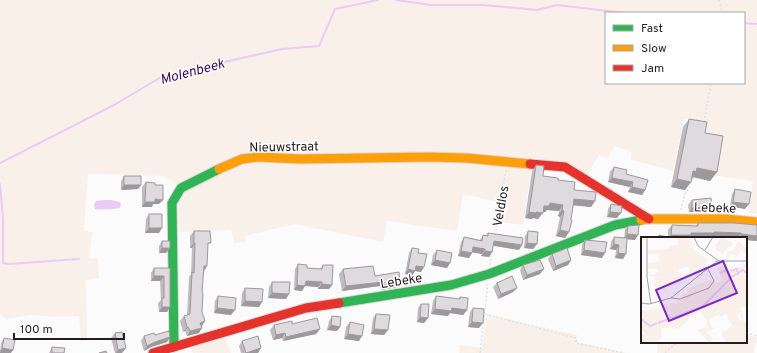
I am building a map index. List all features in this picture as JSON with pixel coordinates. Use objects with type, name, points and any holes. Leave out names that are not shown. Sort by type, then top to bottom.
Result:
[{"type":"street","name":"Nieuwstraat","points":[[174,347],[172,202],[181,188],[210,172],[242,159],[258,157],[300,159],[429,157],[466,158],[508,162]]},
{"type":"street","points":[[508,162],[565,167],[649,219]]},
{"type":"street","name":"Lebeke","points":[[153,353],[306,308],[451,285],[489,274],[615,225],[649,219],[726,219],[757,222]]},
{"type":"path","points":[[719,0],[722,12]]},
{"type":"path","points":[[704,122],[711,84]]},
{"type":"path","name":"Veldlos","points":[[494,237],[508,162]]},
{"type":"path","points":[[676,219],[682,208],[685,194],[693,176]]},
{"type":"path","name":"Veldlos","points":[[480,353],[493,244]]},
{"type":"path","points":[[485,314],[576,338],[576,343],[624,353]]},
{"type":"path","points":[[747,333],[757,336]]},
{"type":"path","points":[[665,353],[675,343]]},
{"type":"shaded area","points":[[0,0],[757,0],[757,214],[748,212],[753,181],[713,175],[706,138],[708,123],[684,119],[673,171],[631,160],[632,152],[614,146],[608,158],[599,155],[586,176],[567,164],[246,156],[177,185],[164,176],[88,174],[84,231],[92,232],[89,258],[98,259],[99,278],[86,280],[87,340],[81,341],[79,316],[63,317],[32,315],[6,319],[0,314]]},
{"type":"shaded area","points":[[366,160],[479,162],[531,169],[523,225],[500,222],[503,203],[463,194],[457,231],[387,221],[383,242],[294,224],[245,236],[245,242],[234,243],[231,230],[179,232],[178,211],[180,198],[186,189],[240,163],[255,161]]},
{"type":"shaded area","points":[[105,200],[120,202],[120,208],[95,209],[94,205],[96,201]]},
{"type":"shaded area","points":[[487,314],[577,335],[577,342],[626,353],[459,353],[460,345],[482,348]]},
{"type":"shaded area","points":[[747,334],[757,337],[754,353],[657,353],[658,343],[747,343]]},
{"type":"shaded area","points":[[225,337],[231,353],[193,353],[191,347]]},
{"type":"building","points":[[689,119],[707,122],[705,133],[723,136],[717,172],[697,168],[696,172],[693,171],[691,182],[677,179]]},
{"type":"building","points":[[536,165],[544,166],[543,176],[575,182],[574,190],[596,192],[595,201],[574,199],[569,232],[560,230],[564,211],[562,210],[563,205],[550,203],[549,206],[544,206],[543,213],[529,212]]},
{"type":"building","points":[[614,167],[627,170],[626,174],[648,180],[645,190],[632,187],[633,182],[612,178]]},
{"type":"building","points":[[124,176],[141,176],[141,185],[124,185]]},
{"type":"building","points":[[146,182],[155,183],[155,185],[163,185],[163,200],[155,199],[155,202],[145,202]]},
{"type":"building","points":[[735,189],[751,192],[749,204],[733,202]]},
{"type":"building","points":[[711,198],[712,207],[692,208],[692,200]]},
{"type":"building","points":[[611,204],[622,206],[621,213],[610,212]]},
{"type":"building","points":[[149,214],[162,214],[162,228],[149,228]]},
{"type":"building","points":[[698,223],[734,223],[757,225],[757,236],[741,233],[714,232],[691,233],[691,235],[671,235],[672,225],[698,226]]},
{"type":"building","points":[[639,225],[638,235],[627,234],[628,226]]},
{"type":"building","points":[[194,231],[210,231],[211,243],[208,243],[207,266],[204,266],[202,292],[202,312],[205,321],[200,323],[202,328],[190,331],[187,327],[184,316],[190,314],[192,272],[194,273]]},
{"type":"building","points":[[528,231],[538,232],[537,244],[527,243]]},
{"type":"building","points":[[488,233],[523,238],[522,245],[494,241],[492,252],[473,247],[472,253],[461,251],[464,237],[482,241],[483,235],[488,236]]},
{"type":"building","points":[[614,237],[627,238],[626,254],[618,253],[619,245],[614,244]]},
{"type":"building","points":[[585,240],[607,242],[605,253],[584,250]]},
{"type":"building","points":[[162,241],[170,241],[170,248],[162,248]]},
{"type":"building","points":[[412,248],[419,249],[418,253],[427,254],[424,267],[416,266],[415,271],[408,269]]},
{"type":"building","points":[[567,248],[571,260],[556,266],[552,254]]},
{"type":"building","points":[[437,250],[452,253],[450,263],[435,260]]},
{"type":"building","points":[[540,260],[544,269],[527,275],[523,265]]},
{"type":"building","points":[[298,264],[307,265],[307,268],[322,269],[323,265],[333,265],[332,285],[322,284],[322,282],[306,281],[305,286],[297,285]]},
{"type":"building","points":[[373,266],[375,276],[399,272],[400,282],[384,285],[384,282],[346,286],[343,269]]},
{"type":"building","points":[[154,268],[170,268],[170,307],[162,307],[162,298],[164,298],[164,276],[154,276]]},
{"type":"building","points":[[512,276],[517,288],[501,294],[497,283]]},
{"type":"building","points":[[272,282],[290,282],[289,294],[272,293]]},
{"type":"building","points":[[245,288],[263,289],[262,302],[245,301]]},
{"type":"building","points":[[218,296],[236,298],[235,310],[217,308]]},
{"type":"building","points":[[436,296],[460,299],[460,297],[468,298],[467,310],[452,308],[451,311],[435,309]]},
{"type":"building","points":[[421,304],[429,304],[428,318],[420,317]]},
{"type":"building","points":[[473,308],[484,309],[483,323],[472,322]]},
{"type":"building","points":[[376,314],[390,315],[388,330],[374,329]]},
{"type":"building","points":[[332,316],[341,317],[340,327],[331,325]]},
{"type":"building","points":[[317,318],[320,329],[286,337],[285,333],[276,335],[274,325],[292,321],[292,324]]},
{"type":"building","points":[[350,322],[364,325],[362,336],[348,334]]},
{"type":"building","points":[[169,331],[170,337],[147,346],[144,336]]},
{"type":"building","points":[[122,332],[126,348],[118,350],[115,333]]},
{"type":"building","points":[[258,336],[261,348],[246,353],[242,341]]},
{"type":"building","points":[[4,338],[15,340],[13,350],[2,348]]},
{"type":"building","points":[[52,347],[65,348],[64,353],[52,353]]},
{"type":"waterway","name":"Molenbeek","points":[[0,163],[114,105],[163,76],[282,49],[319,46],[335,9],[378,0]]},
{"type":"waterway","name":"Molenbeek","points":[[396,0],[431,5],[484,5],[537,10],[557,5],[616,12]]},
{"type":"waterway","name":"Molenbeek","points":[[745,23],[757,24]]},
{"type":"waterway","points":[[0,184],[3,219],[3,263],[9,264],[79,259]]},
{"type":"traffic: fast","points":[[174,347],[172,203],[181,188],[219,169]]},
{"type":"traffic: fast","points":[[339,303],[451,285],[489,274],[615,225],[641,220]]},
{"type":"traffic: slow","points":[[219,169],[242,159],[258,157],[300,159],[429,157],[466,158],[530,164]]},
{"type":"traffic: slow","points":[[641,220],[726,219],[757,222]]},
{"type":"traffic: jam","points":[[530,164],[565,167],[649,219]]},
{"type":"traffic: jam","points":[[153,353],[306,308],[339,303]]}]
